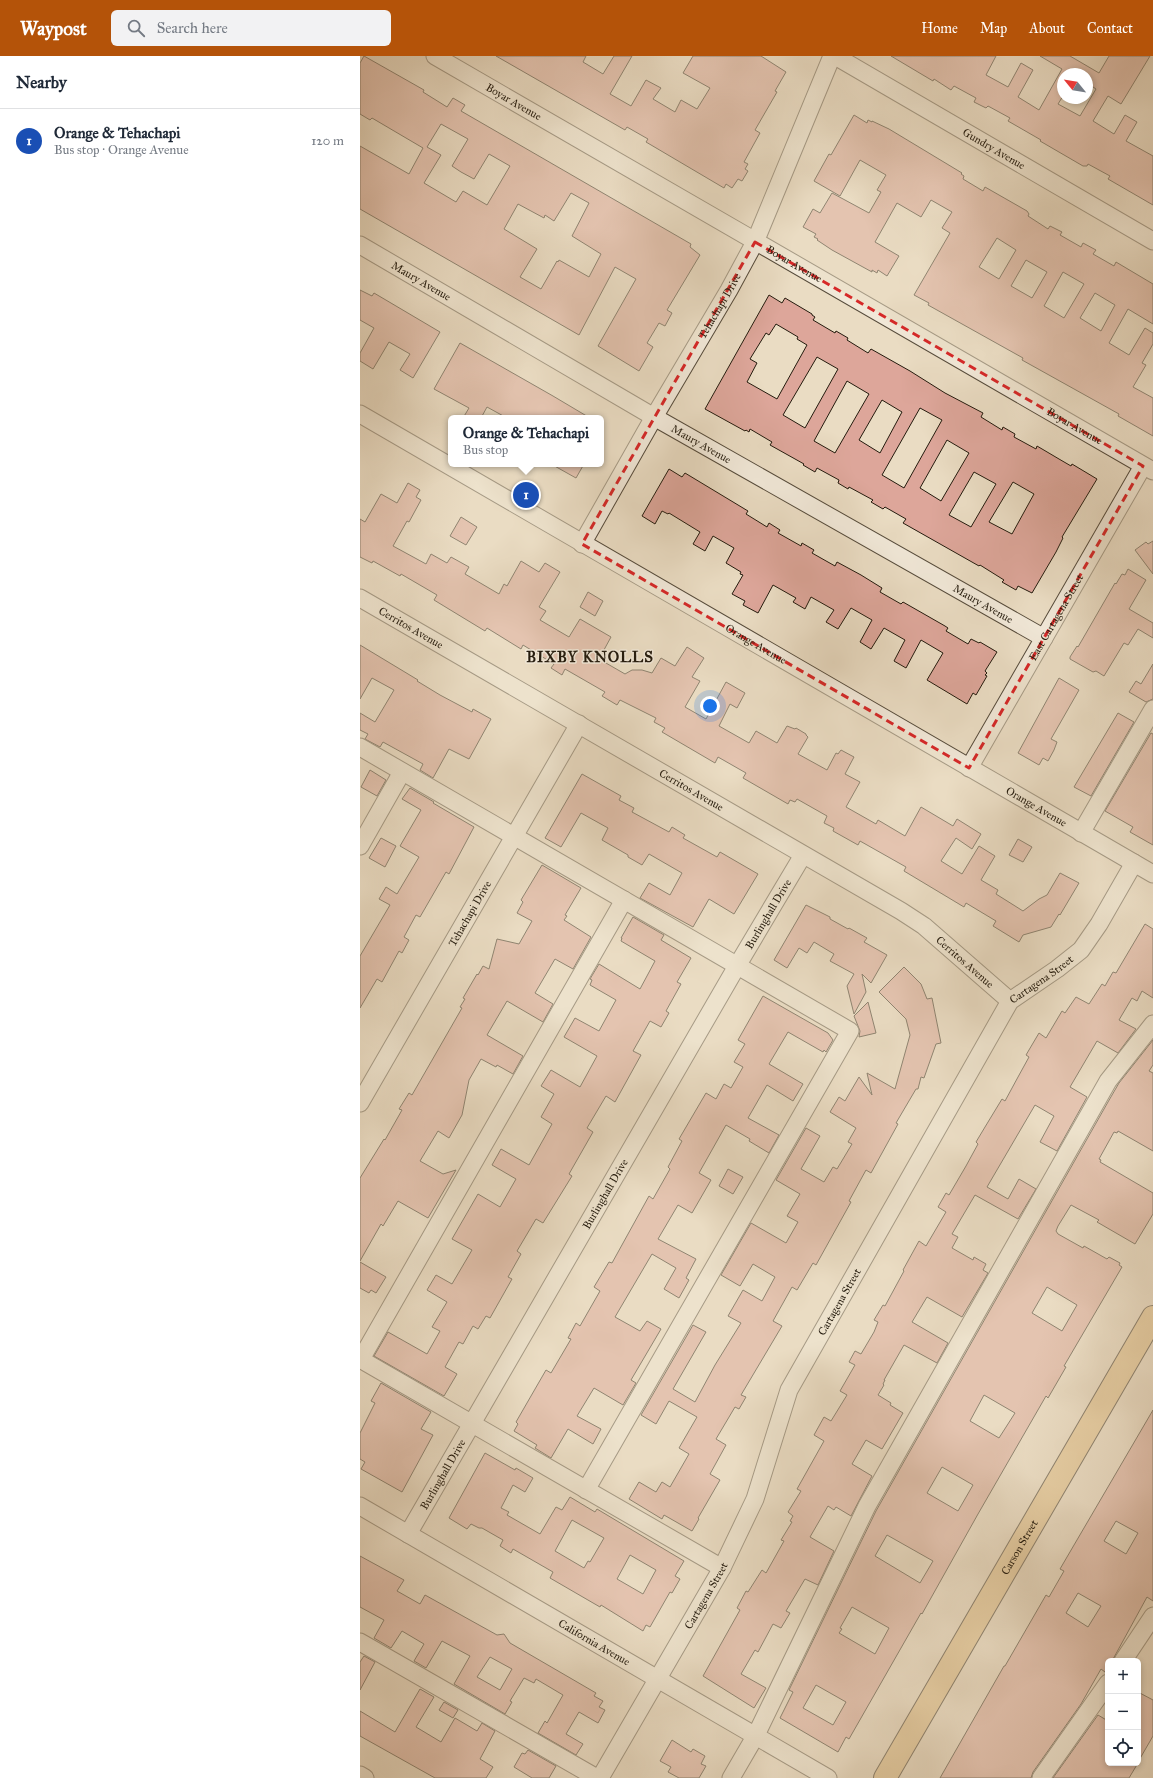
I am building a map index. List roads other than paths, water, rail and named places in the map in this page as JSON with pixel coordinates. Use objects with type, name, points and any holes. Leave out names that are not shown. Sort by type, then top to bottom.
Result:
[{"type":"main road","name":"Carson Street","points":[[885,1778],[1153,1317]]},
{"type":"street","name":"Boyar Avenue","points":[[435,56],[1148,468]]},
{"type":"street","name":"Tehachapi Drive","points":[[582,544],[654,417],[729,290],[755,242],[834,56]]},
{"type":"street","name":"Gundry Avenue","points":[[834,56],[1153,241]]},
{"type":"street","name":"Maury Avenue","points":[[360,245],[654,417],[1044,638]]},
{"type":"street","name":"Orange Avenue","points":[[360,414],[448,466]]},
{"type":"street","name":"Orange Avenue","points":[[451,467],[1153,874]]},
{"type":"street","name":"East Cartagena Street","points":[[969,768],[1044,638],[1148,468]]},
{"type":"street","name":"Cerritos Avenue","points":[[360,599],[901,911],[924,926],[1010,1001]]},
{"type":"street","points":[[1081,832],[1153,709]]},
{"type":"street","name":"Tehachapi Drive","points":[[360,1102],[579,724]]},
{"type":"street","points":[[360,747],[850,1031],[586,1490]]},
{"type":"street","points":[[360,846],[402,772]]},
{"type":"street","name":"Burlinghall Drive","points":[[408,1534],[803,855]]},
{"type":"street","name":"Cartagena Street","points":[[600,1778],[722,1568],[754,1499],[789,1390],[1010,1001],[1057,969],[1081,950],[1099,924],[1134,863]]},
{"type":"street","points":[[624,900],[360,1359],[722,1568]]},
{"type":"street","points":[[731,1778],[756,1735],[867,1506],[1108,1081],[1153,1024]]},
{"type":"street","name":"California Avenue","points":[[360,1506],[828,1778]]},
{"type":"street","points":[[1125,1658],[1153,1616]]},
{"type":"street","points":[[360,1642],[597,1778]]},
{"type":"street","points":[[1041,1778],[1105,1687]]},
{"type":"street","points":[[360,1775],[365,1778]]},
{"type":"place","name":"Orange & Tehachapi","points":[[526,495]]},
{"type":"district","name":"BIXBY KNOLLS","points":[[590,657]]}]
